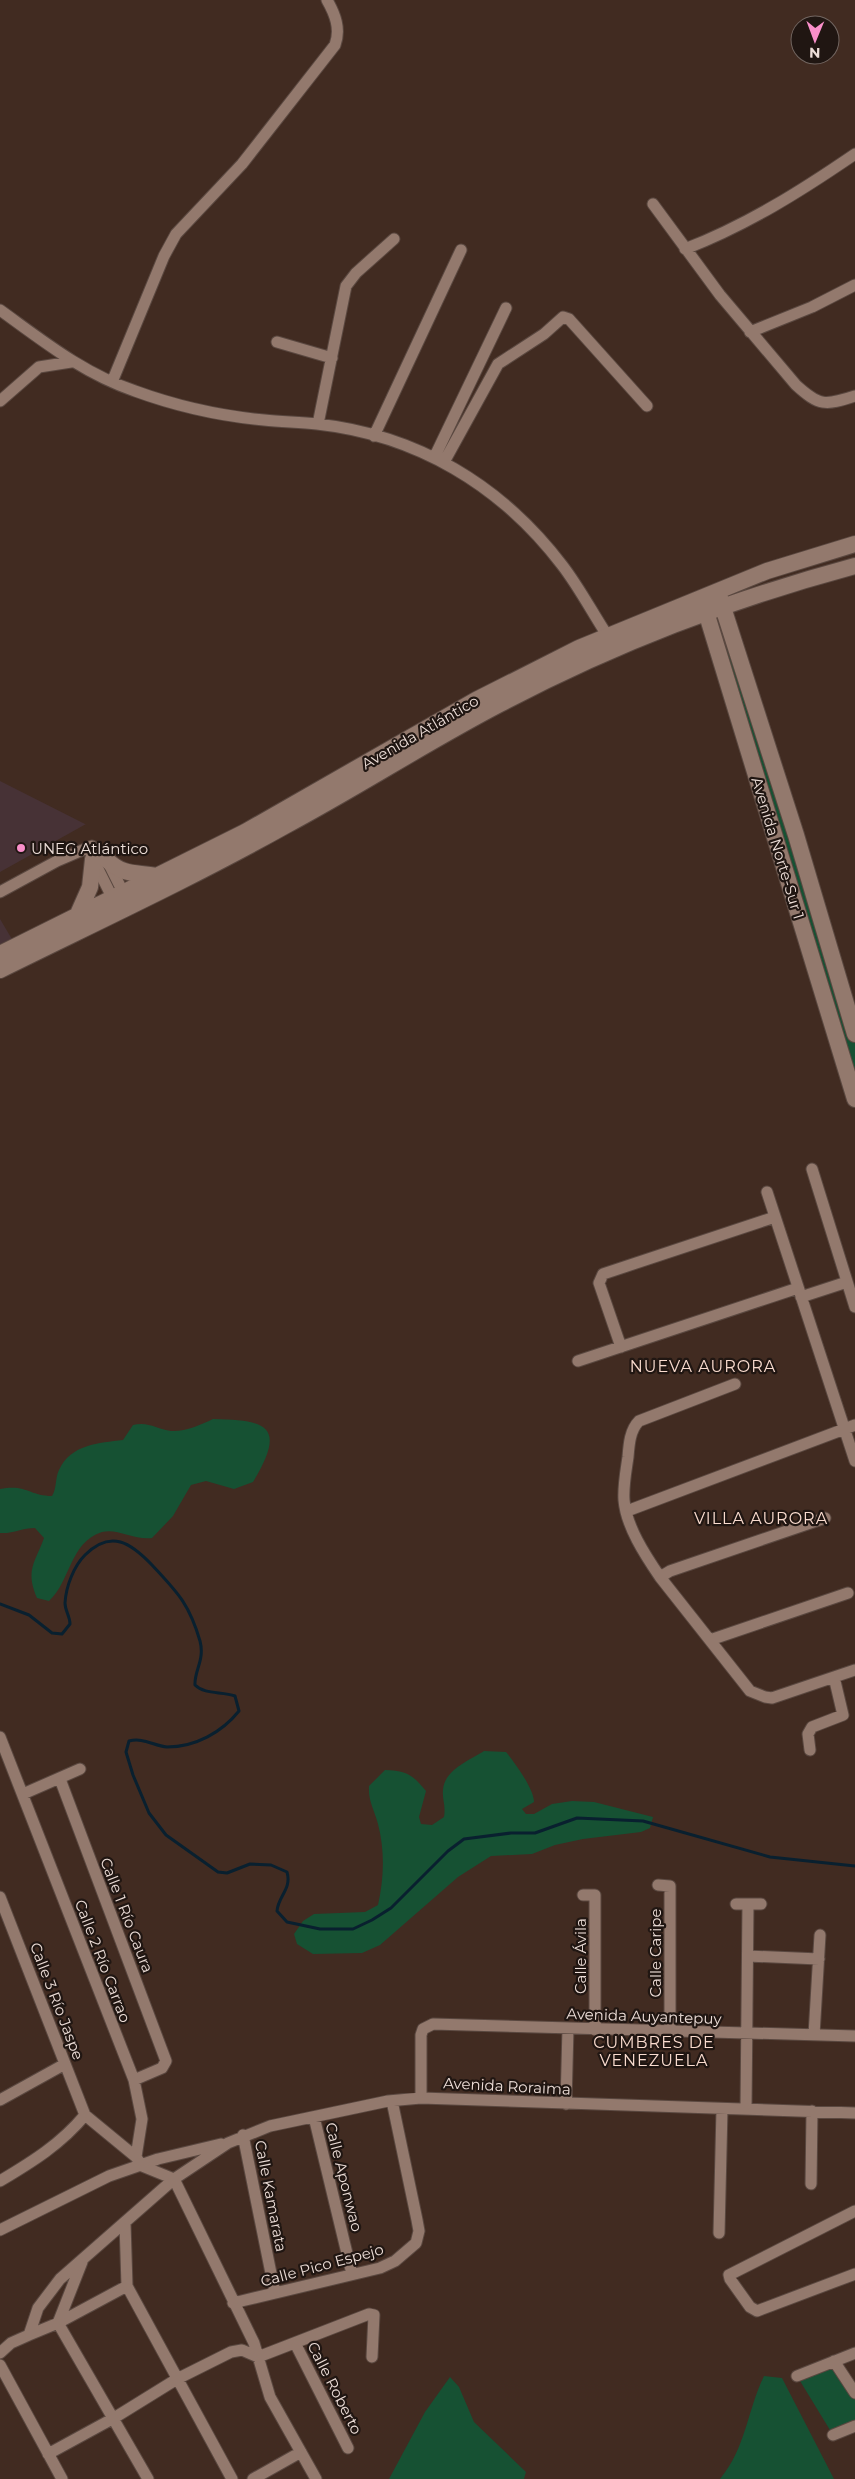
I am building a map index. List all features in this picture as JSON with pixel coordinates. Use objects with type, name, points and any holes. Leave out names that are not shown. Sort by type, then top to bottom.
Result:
[{"type":"main road","name":"Avenida Atlántico","points":[[0,970],[122,902],[268,836],[417,749],[500,704],[712,601],[767,571],[855,544]]},
{"type":"main road","name":"Avenida Atlántico","points":[[0,954],[64,923],[78,914],[122,902],[158,876],[245,832],[476,700],[607,635],[712,601],[855,566]]},
{"type":"main road","name":"Avenida Norte-Sur 1","points":[[712,601],[793,826],[855,1034]]},
{"type":"main road","name":"Avenida Norte-Sur 1","points":[[712,601],[855,1098]]},
{"type":"main road","points":[[78,914],[90,887],[98,857],[131,874],[158,876]]},
{"type":"street","points":[[112,382],[164,256],[176,234],[242,164],[335,46],[338,38],[336,21],[327,0]]},
{"type":"street","points":[[685,249],[747,222],[812,183],[855,154]]},
{"type":"street","points":[[653,204],[685,249],[750,332],[796,385],[815,401],[838,401],[855,396]]},
{"type":"street","points":[[318,424],[346,286],[356,273],[394,239]]},
{"type":"street","points":[[374,436],[461,250]]},
{"type":"street","points":[[750,332],[812,307],[855,284]]},
{"type":"street","points":[[440,459],[506,308]]},
{"type":"street","points":[[0,310],[71,362],[135,391],[201,410],[263,420],[318,424],[374,436],[440,459],[500,501],[547,547],[563,565],[607,635]]},
{"type":"street","points":[[440,459],[498,364],[544,334],[563,317],[569,319],[646,406]]},
{"type":"street","points":[[277,342],[332,358]]},
{"type":"street","points":[[0,401],[39,367],[71,362]]},
{"type":"street","points":[[0,892],[57,861],[92,846],[122,902]]},
{"type":"street","points":[[812,1169],[855,1307]]},
{"type":"street","points":[[767,1192],[800,1292],[850,1427],[855,1461]]},
{"type":"street","points":[[621,1347],[599,1284],[603,1274],[775,1216]]},
{"type":"street","points":[[578,1361],[800,1292],[847,1282]]},
{"type":"street","points":[[735,1384],[639,1421],[635,1426],[629,1446],[624,1502],[640,1545],[660,1576],[750,1691],[765,1698],[772,1698],[855,1670]]},
{"type":"street","points":[[627,1511],[850,1427]]},
{"type":"street","points":[[660,1576],[825,1518]]},
{"type":"street","points":[[710,1640],[848,1592]]},
{"type":"street","points":[[810,1750],[808,1734],[812,1727],[843,1715],[834,1677]]},
{"type":"street","name":"Calle 2 Río Carrao","points":[[0,1737],[134,2080],[142,2119],[139,2162]]},
{"type":"street","points":[[22,1794],[80,1769]]},
{"type":"street","name":"Calle 1 Río Caura","points":[[60,1779],[166,2062],[162,2068],[134,2080]]},
{"type":"street","name":"Calle Caripe","points":[[658,1885],[670,1886],[670,2032]]},
{"type":"street","name":"Calle Ávila","points":[[583,1895],[595,1895],[595,2030]]},
{"type":"street","name":"Calle 3 Río Jaspe","points":[[0,1897],[85,2115]]},
{"type":"street","points":[[736,1904],[761,1904]]},
{"type":"street","points":[[746,2109],[748,1904]]},
{"type":"street","points":[[814,2035],[820,1935]]},
{"type":"street","points":[[748,1956],[819,1959]]},
{"type":"street","name":"Avenida Auyantepuy","points":[[421,2098],[421,2035],[424,2029],[433,2024],[855,2036]]},
{"type":"street","points":[[566,2104],[568,2028]]},
{"type":"street","points":[[0,2100],[65,2064]]},
{"type":"street","name":"Avenida Roraima","points":[[29,2335],[38,2308],[46,2296],[84,2257],[174,2179],[228,2143],[243,2135],[270,2126],[392,2101],[421,2098],[855,2113]]},
{"type":"street","name":"Calle Pico Espejo","points":[[233,2303],[380,2268],[405,2254],[418,2238],[417,2220],[392,2101]]},
{"type":"street","points":[[719,2233],[722,2109]]},
{"type":"street","points":[[811,2184],[812,2111]]},
{"type":"street","points":[[0,2182],[43,2155],[69,2134],[85,2115],[139,2162],[174,2179],[254,2343],[270,2396],[316,2479]]},
{"type":"street","name":"Calle Aponwao","points":[[314,2117],[352,2274]]},
{"type":"street","name":"Calle Kamarata","points":[[243,2135],[275,2293]]},
{"type":"street","points":[[0,2230],[139,2162],[228,2143]]},
{"type":"street","points":[[855,2211],[732,2272],[730,2279],[753,2310],[763,2310],[855,2274]]},
{"type":"street","points":[[124,2223],[127,2286],[232,2479]]},
{"type":"street","points":[[58,2323],[84,2257]]},
{"type":"street","points":[[0,2353],[11,2343],[58,2323],[127,2286]]},
{"type":"street","points":[[48,2454],[114,2418],[177,2379],[237,2350],[258,2358],[295,2342],[372,2314],[374,2315],[372,2357]]},
{"type":"street","points":[[58,2323],[148,2479]]},
{"type":"street","name":"Calle Roberto","points":[[295,2342],[348,2448]]},
{"type":"street","points":[[797,2376],[855,2352]]},
{"type":"street","points":[[834,2361],[855,2393]]},
{"type":"street","points":[[0,2365],[62,2479]]},
{"type":"street","points":[[833,2435],[855,2426]]},
{"type":"street","points":[[254,2479],[301,2452]]},
{"type":"shaded area","name":"UNEG Atlántico","points":[[0,781],[85,824],[86,824],[0,872]]},
{"type":"shaded area","points":[[0,919],[16,946],[0,954]]},
{"type":"green space","points":[[722,605],[855,1034],[855,1099],[706,612]]},
{"type":"green space","points":[[213,1419],[248,1422],[259,1425],[266,1430],[270,1438],[269,1449],[253,1482],[234,1489],[206,1481],[191,1485],[173,1516],[152,1538],[108,1531],[91,1537],[77,1553],[62,1583],[49,1601],[37,1598],[33,1588],[32,1573],[44,1538],[35,1528],[0,1533],[0,1489],[16,1488],[52,1496],[59,1470],[64,1461],[86,1446],[123,1440],[133,1425],[143,1424],[176,1431],[192,1428]]},
{"type":"green space","points":[[484,1751],[506,1752],[519,1769],[528,1783],[534,1802],[522,1809],[526,1814],[534,1814],[552,1804],[572,1801],[594,1802],[653,1817],[650,1828],[641,1832],[583,1839],[555,1845],[532,1854],[491,1856],[458,1877],[380,1945],[362,1953],[313,1954],[297,1944],[294,1934],[303,1921],[314,1914],[365,1912],[378,1905],[382,1885],[383,1854],[378,1824],[370,1801],[369,1786],[385,1770],[409,1774],[426,1791],[419,1817],[421,1824],[432,1825],[444,1817],[443,1790],[444,1783],[448,1777],[459,1766]]},
{"type":"green space","points":[[834,2361],[855,2393],[855,2426],[833,2435],[797,2376]]},
{"type":"green space","points":[[764,2376],[782,2378],[834,2479],[720,2479],[729,2467],[741,2442]]},
{"type":"green space","points":[[450,2377],[459,2387],[474,2422],[526,2472],[524,2479],[389,2479],[425,2412]]},
{"type":"waterway","points":[[0,1604],[29,1615],[52,1633],[62,1634],[70,1624],[65,1603],[71,1577],[81,1560],[94,1547],[103,1542],[120,1542],[136,1550],[152,1565],[187,1607],[196,1628],[201,1654],[195,1685],[209,1692],[235,1696],[239,1711],[216,1732],[188,1744],[167,1747],[139,1740],[129,1741],[126,1752],[133,1775],[149,1813],[166,1835],[218,1872],[227,1873],[250,1864],[271,1865],[287,1872],[288,1883],[277,1911],[287,1922],[320,1929],[353,1929],[391,1908],[448,1851],[464,1839],[511,1833],[535,1833],[577,1818],[643,1821],[770,1857],[855,1866]]},
{"type":"place","name":"UNEG Atlántico","points":[[21,848]]},
{"type":"district","name":"NUEVA AURORA","points":[[703,1366]]},
{"type":"district","name":"VILLA AURORA","points":[[761,1518]]},
{"type":"district","name":"CUMBRES DE VENEZUELA","points":[[654,2051]]}]
